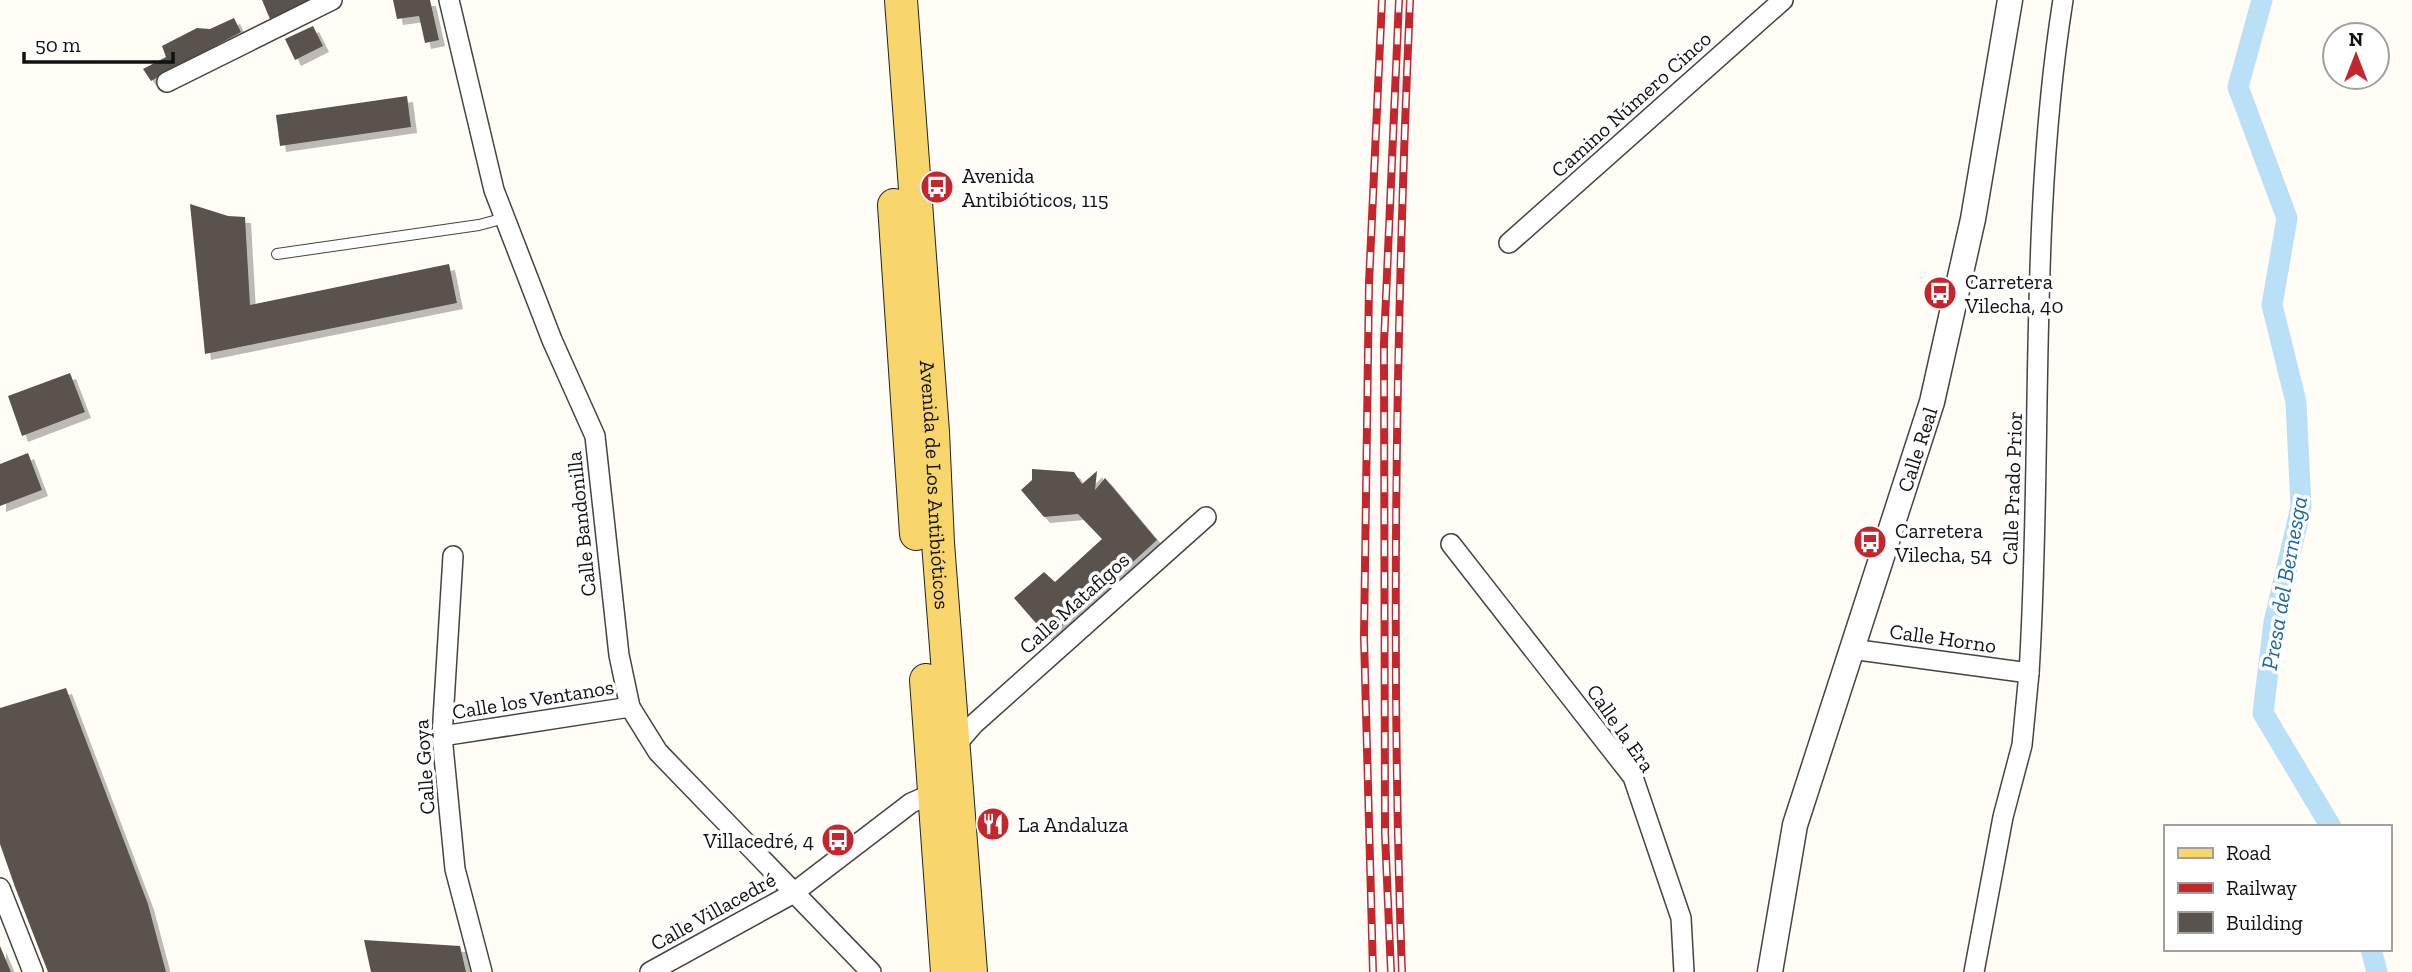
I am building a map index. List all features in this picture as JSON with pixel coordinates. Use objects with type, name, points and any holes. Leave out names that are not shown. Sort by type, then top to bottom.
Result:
[{"type":"main road","name":"Avenida de Los Antibióticos","points":[[879,0],[947,972]]},
{"type":"main road","points":[[890,0],[892,28],[906,76]]},
{"type":"main road","name":"Avenida de Los Antibióticos","points":[[901,0],[933,432],[962,716],[953,748],[970,957]]},
{"type":"main road","points":[[896,230],[909,276],[920,415],[933,432],[920,452],[913,486]]},
{"type":"main road","points":[[953,748],[943,764],[934,793],[947,804],[955,901],[970,957]]},
{"type":"street","points":[[167,82],[332,0]]},
{"type":"street","name":"Calle Bandonilla","points":[[449,0],[486,165],[552,340],[595,436],[619,654],[630,707],[658,752],[870,972]]},
{"type":"street","name":"Camino Número Cinco","points":[[1509,243],[1783,0]]},
{"type":"street","name":"Calle Real","points":[[1770,972],[1795,825],[1932,402],[1973,219],[2010,0]]},
{"type":"street","name":"Calle Prado Prior","points":[[1974,972],[2003,817],[2022,745],[2029,673],[2045,170],[2053,74],[2063,0]]},
{"type":"street","name":"Calle Matafigos","points":[[962,716],[1206,517]]},
{"type":"street","name":"Calle la Era","points":[[1451,544],[1633,776],[1681,918],[1684,972]]},
{"type":"street","name":"Calle Goya","points":[[453,556],[442,736],[455,869],[482,972]]},
{"type":"street","name":"Calle Horno","points":[[1851,649],[2029,673]]},
{"type":"street","name":"Calle los Ventanos","points":[[442,736],[630,707]]},
{"type":"street","name":"Calle Villacedré","points":[[650,972],[792,894],[911,803],[934,793]]},
{"type":"street","points":[[0,888],[33,972]]},
{"type":"lane","points":[[277,254],[479,225],[505,218]]},
{"type":"building","points":[[262,0],[310,0],[270,19]]},
{"type":"building","points":[[393,0],[430,0],[439,40],[425,43],[419,16],[397,19]]},
{"type":"building","points":[[234,18],[241,32],[151,81],[143,69],[166,57],[162,46],[197,28],[210,29]]},
{"type":"building","points":[[313,26],[323,46],[295,60],[285,39]]},
{"type":"building","points":[[407,96],[411,127],[280,146],[276,115]]},
{"type":"building","points":[[190,204],[228,216],[245,217],[250,305],[449,264],[457,303],[205,354]]},
{"type":"building","points":[[70,373],[85,412],[22,436],[8,396]]},
{"type":"building","points":[[28,453],[42,490],[0,506],[0,464]]},
{"type":"building","points":[[1032,469],[1074,472],[1082,484],[1097,471],[1095,490],[1105,478],[1157,540],[1049,638],[1014,598],[1044,572],[1055,582],[1102,539],[1078,514],[1044,517],[1021,490],[1032,480]]},
{"type":"building","points":[[66,688],[148,904],[166,972],[48,972],[15,887],[0,844],[0,708]]},
{"type":"building","points":[[364,940],[460,946],[466,972],[371,972]]},
{"type":"building","points":[[0,946],[11,972],[0,972]]},
{"type":"waterway","name":"Presa del Bernesga","points":[[2262,0],[2238,87],[2287,218],[2272,305],[2296,402],[2301,507],[2274,622],[2263,713],[2330,825]]},
{"type":"waterway","name":"Presa del Bernesga","points":[[2372,951],[2377,972]]},
{"type":"railway","points":[[1373,972],[1364,637],[1369,283],[1382,0]]},
{"type":"railway","points":[[1391,972],[1385,834],[1384,343],[1399,0]]},
{"type":"railway","points":[[1402,972],[1396,729],[1396,486],[1410,0]]},
{"type":"place","name":"Avenida Antibióticos, 115","points":[[937,187]]},
{"type":"place","name":"Carretera Vilecha, 40","points":[[1940,293]]},
{"type":"place","name":"Carretera Vilecha, 54","points":[[1870,542]]},
{"type":"place","name":"La Andaluza","points":[[993,824]]},
{"type":"place","name":"Villacedré, 4","points":[[838,840]]}]
